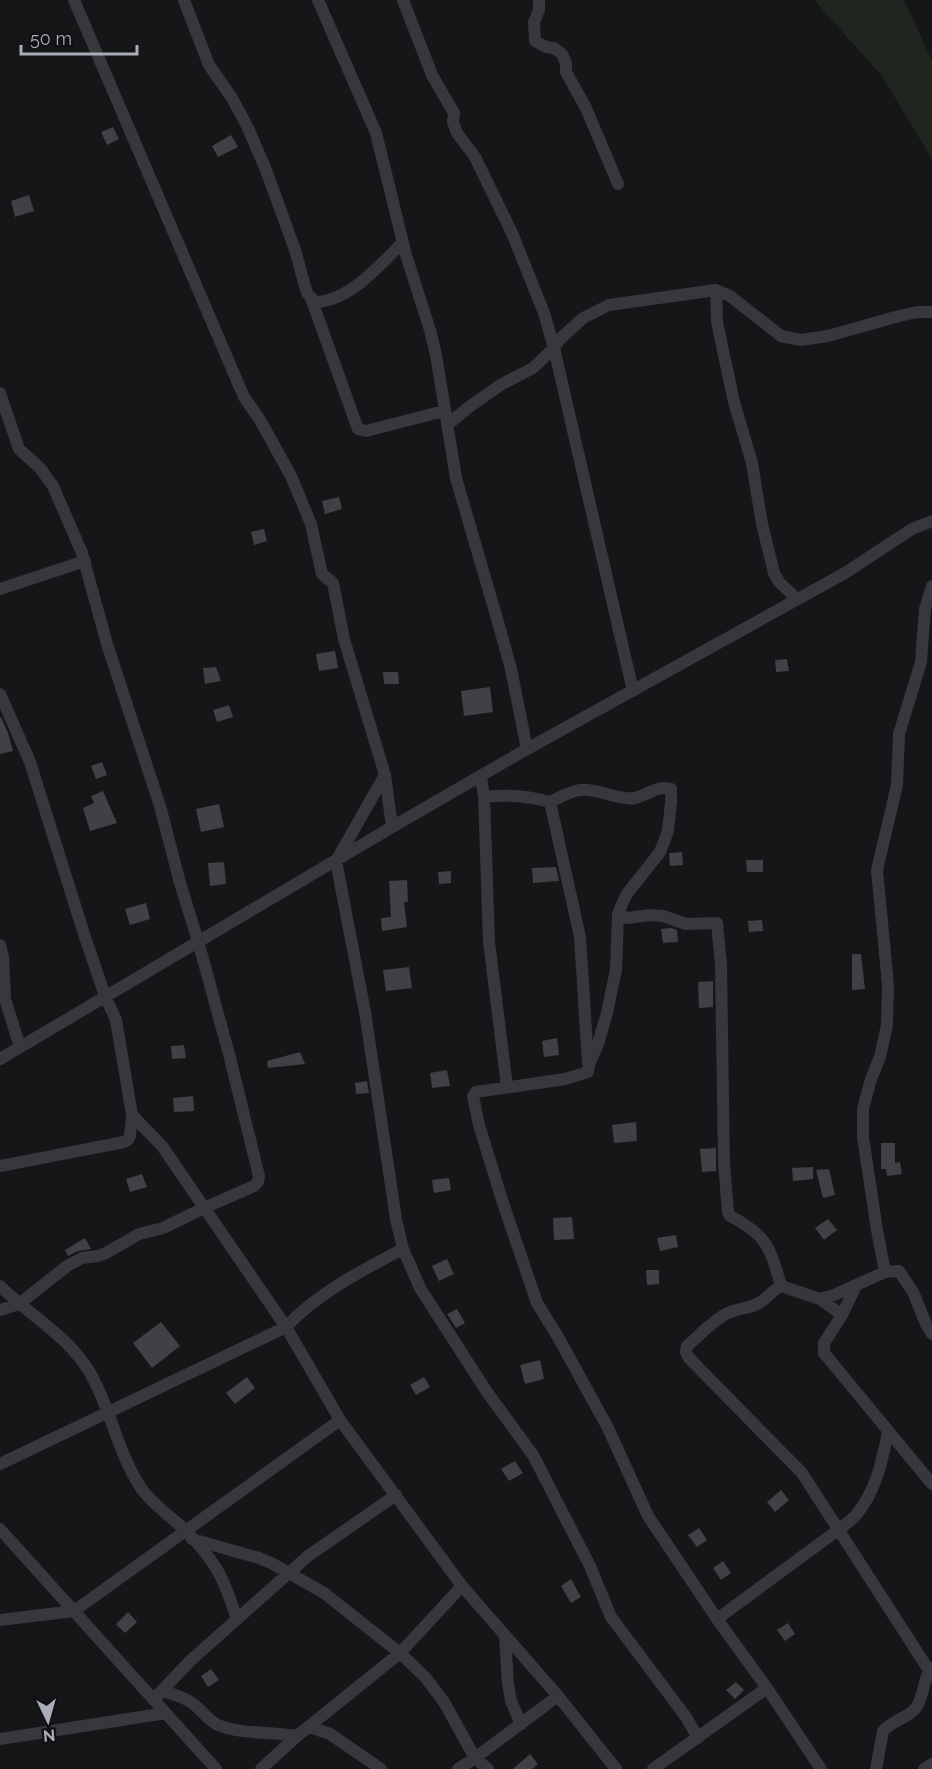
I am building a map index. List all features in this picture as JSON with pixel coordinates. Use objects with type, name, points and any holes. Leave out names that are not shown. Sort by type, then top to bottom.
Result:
[{"type":"street","points":[[74,0],[243,397],[254,409],[285,464],[311,524],[322,574],[333,583],[344,639],[385,775],[392,826]]},
{"type":"street","points":[[184,0],[209,65],[232,98],[267,170],[295,250],[307,293],[311,298],[315,302],[327,302],[353,288],[403,242]]},
{"type":"street","points":[[318,0],[376,133],[403,242],[433,344],[460,494],[510,669],[526,749]]},
{"type":"street","points":[[403,0],[432,75],[454,113],[453,122],[457,133],[475,157],[512,233],[544,313],[633,691]]},
{"type":"street","points":[[539,0],[539,10],[534,22],[536,41],[562,54],[566,63],[566,72],[586,108],[618,184]]},
{"type":"street","points":[[716,290],[717,321],[734,402],[752,463],[769,554],[778,582],[796,599]]},
{"type":"street","points":[[447,425],[502,384],[533,368],[583,318],[609,305],[716,290],[730,296],[781,336],[801,340],[828,336],[908,314],[932,312]]},
{"type":"street","points":[[311,298],[356,428],[366,431],[444,411]]},
{"type":"street","points":[[0,393],[19,449],[40,468],[53,486],[85,561],[107,644],[160,806],[229,1054],[259,1176],[254,1186],[163,1228],[139,1234],[106,1253],[82,1258],[67,1266],[19,1304],[0,1310]]},
{"type":"street","points":[[0,1059],[392,826],[481,777],[526,749],[845,573],[912,529],[932,521]]},
{"type":"street","points":[[0,589],[85,561]]},
{"type":"street","points":[[885,1272],[863,1137],[863,1109],[880,1057],[887,1025],[888,985],[877,870],[897,785],[899,734],[921,662],[925,609],[932,586]]},
{"type":"street","points":[[0,694],[30,762],[105,996],[116,1020],[132,1115],[130,1136],[124,1142],[0,1166]]},
{"type":"street","points":[[385,775],[336,861],[365,1011],[396,1219],[403,1249],[420,1288],[487,1392],[532,1455],[590,1566],[611,1617],[686,1718],[698,1738]]},
{"type":"street","points":[[481,777],[484,797],[489,942],[507,1087]]},
{"type":"street","points":[[484,797],[501,795],[529,797],[550,802],[582,789],[632,798],[658,789],[671,789],[668,831],[660,852],[626,895],[618,914],[616,970],[607,1013],[589,1065]]},
{"type":"street","points":[[550,802],[580,937],[589,1070],[586,1073],[565,1078],[476,1092],[473,1096],[479,1125],[502,1203],[537,1303],[608,1428],[648,1516],[821,1769]]},
{"type":"street","points":[[618,914],[627,918],[663,916],[686,924],[717,923],[721,965],[724,1164],[728,1212],[730,1216],[757,1232],[766,1242],[774,1259],[781,1286]]},
{"type":"street","points":[[0,945],[3,957],[5,999],[20,1047]]},
{"type":"street","points":[[132,1115],[162,1146],[286,1327],[340,1420],[462,1586],[558,1696],[616,1769]]},
{"type":"street","points":[[0,1464],[286,1327],[296,1315],[344,1281],[403,1249]]},
{"type":"street","points":[[820,1299],[856,1286],[885,1272],[899,1271],[913,1292],[932,1334]]},
{"type":"street","points":[[0,1286],[74,1350],[89,1372],[142,1489],[189,1535],[216,1567],[227,1589],[237,1619]]},
{"type":"street","points":[[842,1314],[820,1299],[781,1286],[772,1290],[761,1302],[750,1308],[738,1309],[725,1314],[687,1346],[686,1352],[688,1358],[802,1473],[931,1671],[915,1709],[883,1731],[876,1769]]},
{"type":"street","points":[[856,1286],[824,1343],[824,1353],[932,1484]]},
{"type":"street","points":[[0,1620],[74,1611],[189,1535],[340,1420]]},
{"type":"street","points":[[717,1619],[855,1515],[873,1490],[888,1432]]},
{"type":"street","points":[[158,1695],[190,1661],[308,1556],[396,1495]]},
{"type":"street","points":[[0,1529],[74,1611],[158,1695],[166,1713],[213,1768]]},
{"type":"street","points":[[189,1535],[259,1558],[291,1573],[324,1593],[400,1653],[425,1677],[444,1702],[475,1758],[488,1769]]},
{"type":"street","points":[[261,1769],[297,1736],[400,1653],[462,1586]]},
{"type":"street","points":[[505,1636],[508,1684],[511,1701],[520,1724]]},
{"type":"street","points":[[652,1769],[767,1688]]},
{"type":"street","points":[[158,1695],[192,1703],[218,1725],[250,1732],[297,1736]]},
{"type":"street","points":[[458,1769],[558,1696]]},
{"type":"street","points":[[0,1739],[166,1713]]},
{"type":"street","points":[[310,1727],[330,1734],[381,1769]]},
{"type":"street","points":[[924,1769],[932,1764]]},
{"type":"shaded area","points":[[814,0],[904,0],[932,61],[932,159],[882,76]]},
{"type":"building","points":[[113,127],[119,139],[107,145],[101,132]]},
{"type":"building","points":[[231,135],[238,147],[218,157],[212,146]]},
{"type":"building","points":[[29,195],[34,211],[15,217],[11,201]]},
{"type":"building","points":[[339,497],[342,509],[325,514],[322,501]]},
{"type":"building","points":[[264,529],[267,541],[254,545],[251,532]]},
{"type":"building","points":[[335,651],[338,668],[319,671],[316,654]]},
{"type":"building","points":[[787,659],[789,671],[776,672],[775,660]]},
{"type":"building","points":[[216,667],[221,681],[205,684],[203,668]]},
{"type":"building","points":[[383,672],[398,672],[399,684],[384,684]]},
{"type":"building","points":[[490,687],[493,712],[464,716],[461,691]]},
{"type":"building","points":[[229,705],[233,717],[217,722],[213,710]]},
{"type":"building","points":[[0,718],[13,751],[0,754]]},
{"type":"building","points":[[102,762],[107,775],[96,779],[91,766]]},
{"type":"building","points":[[103,791],[117,823],[90,831],[83,808],[94,803],[91,796]]},
{"type":"building","points":[[219,804],[224,827],[201,832],[196,809]]},
{"type":"building","points":[[682,852],[683,865],[670,866],[669,853]]},
{"type":"building","points":[[746,860],[763,860],[763,872],[747,872]]},
{"type":"building","points":[[224,862],[226,884],[210,886],[208,863]]},
{"type":"building","points":[[556,867],[559,881],[533,883],[532,868]]},
{"type":"building","points":[[451,871],[451,883],[439,884],[438,872]]},
{"type":"building","points":[[407,880],[408,902],[404,902],[407,927],[382,931],[381,918],[391,917],[389,881]]},
{"type":"building","points":[[146,903],[150,919],[130,925],[125,909]]},
{"type":"building","points":[[762,920],[763,931],[749,932],[748,921]]},
{"type":"building","points":[[661,929],[677,930],[678,942],[663,943]]},
{"type":"building","points":[[852,954],[861,954],[865,989],[852,990]]},
{"type":"building","points":[[409,967],[412,988],[386,991],[383,970]]},
{"type":"building","points":[[713,981],[713,1007],[699,1008],[698,982]]},
{"type":"building","points":[[557,1038],[559,1055],[544,1057],[542,1041]]},
{"type":"building","points":[[184,1045],[186,1058],[172,1059],[171,1046]]},
{"type":"building","points":[[300,1052],[305,1064],[268,1068],[267,1061]]},
{"type":"building","points":[[447,1070],[450,1086],[432,1088],[430,1073]]},
{"type":"building","points":[[367,1081],[369,1093],[356,1094],[355,1083]]},
{"type":"building","points":[[193,1096],[194,1111],[174,1112],[173,1098]]},
{"type":"building","points":[[636,1122],[637,1141],[614,1143],[612,1125]]},
{"type":"building","points":[[881,1143],[895,1143],[895,1163],[900,1162],[902,1174],[887,1176],[886,1169],[881,1169]]},
{"type":"building","points":[[716,1148],[716,1171],[702,1172],[700,1149]]},
{"type":"building","points":[[813,1167],[813,1179],[793,1181],[792,1168]]},
{"type":"building","points":[[829,1169],[835,1195],[823,1198],[816,1170]]},
{"type":"building","points":[[142,1174],[147,1187],[130,1192],[126,1179]]},
{"type":"building","points":[[449,1178],[451,1190],[434,1193],[432,1180]]},
{"type":"building","points":[[572,1217],[574,1239],[554,1240],[553,1218]]},
{"type":"building","points":[[828,1219],[837,1230],[824,1240],[815,1228]]},
{"type":"building","points":[[676,1235],[678,1247],[660,1251],[657,1238]]},
{"type":"building","points":[[85,1238],[91,1249],[78,1251],[68,1256],[65,1250]]},
{"type":"building","points":[[447,1259],[454,1274],[439,1281],[432,1266]]},
{"type":"building","points":[[646,1270],[659,1270],[659,1284],[647,1285]]},
{"type":"building","points":[[457,1309],[465,1323],[456,1328],[447,1314]]},
{"type":"building","points":[[161,1322],[180,1346],[152,1368],[133,1343]]},
{"type":"building","points":[[540,1360],[544,1379],[525,1384],[520,1365]]},
{"type":"building","points":[[247,1377],[255,1388],[235,1404],[226,1393]]},
{"type":"building","points":[[424,1377],[430,1387],[416,1395],[410,1385]]},
{"type":"building","points":[[515,1461],[523,1473],[509,1481],[501,1469]]},
{"type":"building","points":[[781,1490],[789,1500],[775,1512],[767,1502]]},
{"type":"building","points":[[699,1528],[707,1540],[697,1547],[688,1535]]},
{"type":"building","points":[[723,1561],[731,1573],[721,1580],[713,1568]]},
{"type":"building","points":[[571,1579],[581,1597],[571,1603],[561,1586]]},
{"type":"building","points":[[128,1612],[137,1622],[125,1633],[116,1624]]},
{"type":"building","points":[[788,1623],[795,1634],[785,1641],[777,1630]]},
{"type":"building","points":[[211,1669],[219,1680],[208,1687],[201,1676]]},
{"type":"building","points":[[736,1682],[744,1690],[735,1699],[726,1690]]},
{"type":"building","points":[[530,1754],[538,1764],[532,1769],[513,1769]]}]
